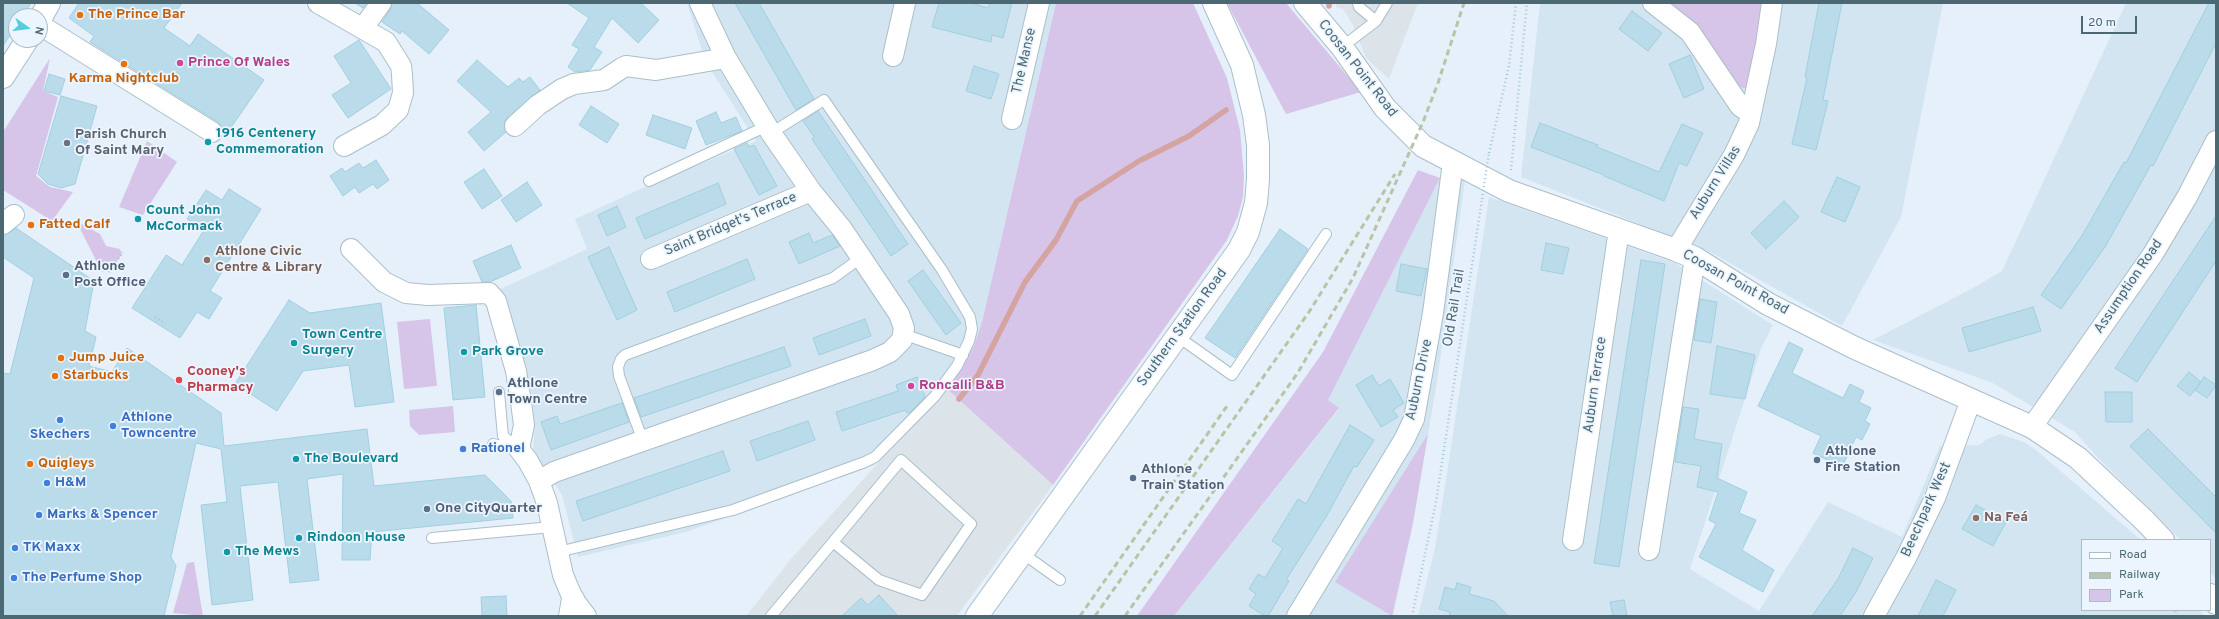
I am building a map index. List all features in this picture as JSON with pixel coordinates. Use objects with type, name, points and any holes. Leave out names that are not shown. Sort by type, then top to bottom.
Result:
[{"type":"street","points":[[318,3],[386,42],[401,66],[403,93],[398,110],[382,125],[344,146]]},
{"type":"street","points":[[363,28],[381,3]]},
{"type":"street","points":[[538,481],[554,472],[873,360],[890,352],[898,346],[903,334],[904,328],[899,314],[862,257],[842,228],[811,191],[769,129],[726,58],[700,3]]},
{"type":"street","points":[[893,56],[905,3]]},
{"type":"street","name":"The Manse","points":[[1012,119],[1039,3]]},
{"type":"street","name":"Southern Station Road","points":[[977,616],[1239,250],[1248,232],[1256,204],[1258,145],[1249,88],[1239,58],[1214,3]]},
{"type":"street","name":"Coosan Point Road","points":[[1305,3],[1342,48],[1385,108],[1421,144],[1509,191],[1686,254],[1768,304],[1901,370],[1972,400],[2032,428],[2078,458],[2146,521],[2162,539]]},
{"type":"street","points":[[1653,3],[1690,32],[1740,106],[1751,114]]},
{"type":"street","name":"Auburn Villas","points":[[1686,254],[1734,155],[1751,114],[1766,44],[1772,3]]},
{"type":"street","points":[[48,30],[212,132]]},
{"type":"street","points":[[3,77],[22,48]]},
{"type":"street","points":[[515,126],[538,105],[562,89],[574,84],[604,80],[626,66],[656,70],[726,58]]},
{"type":"street","name":"Assumption Road","points":[[2032,428],[2153,254],[2187,197],[2216,141]]},
{"type":"street","name":"Auburn Drive","points":[[1297,616],[1404,440],[1414,419],[1433,313],[1453,162]]},
{"type":"street","name":"Saint Bridget's Terrace","points":[[651,259],[811,191]]},
{"type":"street","name":"Auburn Terrace","points":[[1573,540],[1618,230]]},
{"type":"street","points":[[351,249],[384,282],[406,293],[428,295],[488,293],[496,301],[516,371],[521,402],[524,425],[519,449],[528,461],[547,503],[563,575],[577,610]]},
{"type":"street","points":[[1649,550],[1686,254]]},
{"type":"street","name":"Beechpark West","points":[[1874,616],[1906,558],[1934,498],[1972,400]]},
{"type":"lane","points":[[1358,3],[1359,8],[1376,21]]},
{"type":"lane","points":[[1342,48],[1376,21],[1387,3]]},
{"type":"lane","points":[[558,552],[732,510],[875,457],[935,396],[957,366],[963,355],[972,329],[970,317],[942,270],[824,100],[769,129],[649,181]]},
{"type":"lane","points":[[1177,336],[1232,375],[1326,234]]},
{"type":"lane","points":[[643,441],[619,376],[618,367],[621,358],[625,355],[833,278],[862,257]]},
{"type":"lane","points":[[903,334],[963,355]]},
{"type":"lane","points":[[499,392],[503,436],[519,449]]},
{"type":"lane","points":[[493,444],[519,449]]},
{"type":"lane","points":[[772,616],[833,542],[901,460],[971,524],[922,595],[879,580],[833,542]]},
{"type":"lane","points":[[432,538],[552,528]]},
{"type":"lane","points":[[1022,553],[1060,580]]},
{"type":"path","name":"Old Rail Trail","points":[[1412,616],[1436,502],[1489,153],[1509,66],[1516,3]]},
{"type":"path","points":[[1509,191],[1527,3]]},
{"type":"path","points":[[109,272],[123,252]]},
{"type":"path","points":[[155,317],[165,324]]},
{"type":"shaded area","points":[[687,3],[1056,3],[982,322],[974,346],[946,388],[875,465],[686,532],[578,557],[562,495],[533,451],[535,424],[531,392],[510,312],[496,291],[587,249],[575,219],[647,186],[756,141],[710,69],[701,48]]},
{"type":"shaded area","points":[[1336,3],[1418,3],[1389,79],[1366,58],[1353,25],[1343,9],[1336,7]]},
{"type":"shaded area","points":[[1540,3],[1943,3],[1901,217],[1842,326],[1712,253],[1521,177]]},
{"type":"shaded area","points":[[2126,3],[2216,3],[2216,579],[2211,573],[2211,539],[2180,539],[2098,458],[2075,432],[1993,383],[1873,340],[1973,288],[2002,271]]},
{"type":"shaded area","points":[[1440,178],[1465,180],[1437,382],[1413,523],[1393,616],[1174,616],[1339,409],[1327,400]]},
{"type":"shaded area","points":[[1489,197],[1675,263],[1773,325],[1761,349],[1690,569],[1759,611],[1828,502],[1902,537],[1940,446],[1979,445],[1987,439],[2000,434],[2024,442],[2035,449],[2140,539],[2081,539],[2081,611],[2201,611],[2204,616],[1418,616],[1435,548]]},
{"type":"shaded area","points":[[946,388],[1053,485],[957,616],[746,616],[791,559]]},
{"type":"green space","points":[[1056,3],[1193,3],[1227,78],[1240,130],[1244,176],[1243,197],[1238,216],[1227,240],[1053,485],[946,388],[974,346],[982,322]]},
{"type":"green space","points":[[1227,3],[1286,3],[1361,92],[1286,114]]},
{"type":"green space","points":[[1666,3],[1765,3],[1749,86],[1746,88],[1737,87]]},
{"type":"green space","points":[[50,58],[43,91],[58,97],[36,176],[50,187],[73,192],[52,221],[3,190],[3,132]]},
{"type":"green space","points":[[147,141],[177,162],[143,215],[119,207]]},
{"type":"green space","points":[[1418,170],[1440,178],[1328,400],[1339,408],[1174,616],[1137,616],[1323,352]]},
{"type":"green space","points":[[76,221],[100,234],[106,246],[120,249],[122,254],[115,264],[102,272]]},
{"type":"green space","points":[[430,319],[437,386],[404,389],[397,322]]},
{"type":"green space","points":[[453,406],[455,432],[419,435],[410,426],[409,410]]},
{"type":"green space","points":[[1428,434],[1413,523],[1392,616],[1335,582]]},
{"type":"green space","points":[[194,562],[203,616],[173,613],[187,563]]},
{"type":"building","points":[[3,3],[31,3],[28,8],[8,8],[8,38],[3,46]]},
{"type":"building","name":"Prince Of Wales","points":[[79,3],[182,3],[164,28],[190,46],[198,34],[264,80],[225,136],[218,122],[90,42],[94,36],[69,18]]},
{"type":"building","points":[[355,3],[367,3],[363,8]]},
{"type":"building","points":[[392,3],[417,3],[449,30],[429,54],[402,31],[400,34],[382,22],[390,10]]},
{"type":"building","points":[[567,3],[641,3],[659,20],[638,43],[612,18],[594,47],[602,52],[590,70],[575,72],[568,67],[579,49],[572,45],[589,18]]},
{"type":"building","points":[[735,3],[759,3],[814,99],[796,110]]},
{"type":"building","points":[[939,3],[971,3],[988,8],[990,3],[1012,3],[1003,38],[992,35],[991,42],[932,27]]},
{"type":"building","points":[[1819,3],[1842,3],[1823,100],[1828,101],[1816,150],[1792,144],[1807,78],[1805,77]]},
{"type":"building","points":[[2209,3],[2216,3],[2216,43],[2153,166],[2151,165],[2105,247],[2061,309],[2041,295],[2083,234],[2124,162],[2126,163]]},
{"type":"building","points":[[1632,11],[1662,33],[1648,51],[1619,29]]},
{"type":"building","points":[[359,40],[391,89],[348,118],[332,95],[351,83],[334,56]]},
{"type":"building","points":[[1690,55],[1704,89],[1684,98],[1669,64]]},
{"type":"building","points":[[477,60],[508,87],[519,78],[523,82],[530,77],[540,90],[507,118],[504,123],[506,132],[484,151],[468,132],[491,112],[457,81]]},
{"type":"building","points":[[974,66],[999,74],[991,99],[966,91]]},
{"type":"building","points":[[49,74],[65,79],[60,95],[44,91]]},
{"type":"building","name":"Parish Church Of Saint Mary","points":[[61,96],[97,106],[75,184],[61,188],[48,184],[38,174]]},
{"type":"building","points":[[591,106],[619,124],[607,143],[579,125]]},
{"type":"building","points":[[818,111],[908,244],[891,256],[812,139],[814,137],[803,121]]},
{"type":"building","points":[[716,112],[721,123],[736,117],[742,131],[706,145],[696,121]]},
{"type":"building","points":[[653,115],[692,128],[685,149],[646,135]]},
{"type":"building","points":[[1540,123],[1598,145],[1597,147],[1659,172],[1682,124],[1703,133],[1687,166],[1679,163],[1664,201],[1604,175],[1531,147]]},
{"type":"building","points":[[747,143],[749,147],[754,145],[777,186],[759,195],[734,149]]},
{"type":"building","points":[[376,160],[389,180],[377,189],[373,184],[359,193],[355,187],[343,196],[330,176],[342,168],[345,172],[359,163],[363,168]]},
{"type":"building","points":[[484,169],[502,196],[482,209],[464,182]]},
{"type":"building","points":[[1837,177],[1860,187],[1845,222],[1821,212]]},
{"type":"building","points":[[527,182],[542,205],[516,222],[501,200]]},
{"type":"building","points":[[718,183],[726,204],[645,239],[636,218]]},
{"type":"building","name":"Athlone Civic Centre & Library","points":[[229,189],[261,209],[210,291],[222,298],[209,319],[197,312],[180,338],[132,308],[166,255],[182,265],[204,230],[187,219],[206,190],[222,200]]},
{"type":"building","points":[[1784,201],[1799,217],[1766,249],[1751,233]]},
{"type":"building","points":[[617,206],[626,227],[607,236],[598,215]]},
{"type":"building","points":[[2216,216],[2216,261],[2137,382],[2115,368]]},
{"type":"building","name":"Athlone Towncentre","points":[[16,228],[94,281],[85,331],[96,337],[89,366],[112,372],[127,348],[221,413],[224,446],[367,429],[374,486],[485,475],[511,501],[513,518],[372,532],[370,560],[342,560],[343,474],[307,479],[319,580],[290,583],[278,482],[240,486],[253,600],[212,605],[201,505],[227,502],[221,449],[196,443],[171,557],[176,566],[164,616],[3,616],[3,373],[10,374],[34,278],[3,257],[3,236]]},
{"type":"building","points":[[1280,229],[1308,249],[1235,358],[1205,338]]},
{"type":"building","points":[[809,233],[813,243],[832,235],[840,246],[799,264],[789,242]]},
{"type":"building","points":[[1546,243],[1569,248],[1563,274],[1541,270]]},
{"type":"building","points":[[511,245],[521,268],[490,282],[482,282],[473,261]]},
{"type":"building","points":[[609,247],[637,310],[617,320],[588,257]]},
{"type":"building","points":[[747,259],[755,279],[675,312],[667,292]]},
{"type":"building","points":[[1641,260],[1665,264],[1619,567],[1594,563]]},
{"type":"building","points":[[1401,264],[1427,269],[1421,296],[1396,291]]},
{"type":"building","points":[[923,270],[961,323],[946,335],[908,281]]},
{"type":"building","points":[[1700,299],[1717,302],[1711,343],[1694,340]]},
{"type":"building","points":[[289,300],[310,313],[381,303],[394,402],[355,407],[349,365],[303,371],[277,411],[235,384]]},
{"type":"building","name":"Park Grove","points":[[476,305],[485,397],[453,400],[444,308]]},
{"type":"building","points":[[2033,307],[2041,331],[1969,352],[1962,328]]},
{"type":"building","points":[[865,319],[871,336],[819,355],[813,338]]},
{"type":"building","points":[[1789,342],[1803,349],[1792,373],[1843,398],[1850,384],[1864,391],[1859,402],[1871,408],[1865,421],[1870,424],[1862,440],[1856,437],[1842,467],[1813,453],[1821,436],[1758,406]]},
{"type":"building","points":[[1717,346],[1755,355],[1745,399],[1710,394]]},
{"type":"building","points":[[784,347],[791,366],[641,417],[634,398]]},
{"type":"building","points":[[2189,372],[2201,382],[2190,396],[2177,386]]},
{"type":"building","points":[[1372,375],[1379,386],[1390,379],[1404,403],[1393,410],[1398,417],[1381,427],[1356,385]]},
{"type":"building","points":[[917,377],[925,397],[910,412],[907,413],[905,410],[842,431],[836,412],[898,391],[896,385]]},
{"type":"building","points":[[2204,377],[2216,385],[2207,398],[2195,390]]},
{"type":"building","points":[[2105,392],[2132,392],[2132,422],[2106,422]]},
{"type":"building","points":[[622,403],[629,422],[551,450],[541,422],[557,416],[560,424]]},
{"type":"building","points":[[1683,407],[1699,409],[1694,439],[1722,444],[1717,478],[1747,492],[1739,513],[1756,520],[1742,550],[1774,570],[1763,592],[1699,557],[1716,524],[1709,520],[1718,492],[1697,487],[1701,466],[1675,462]]},
{"type":"building","points":[[808,421],[815,440],[757,461],[750,441]]},
{"type":"building","points":[[1350,425],[1374,440],[1357,467],[1354,466],[1326,517],[1286,580],[1289,581],[1268,616],[1265,616],[1249,606],[1256,594],[1249,589],[1258,574],[1265,578],[1283,548],[1272,541],[1298,499],[1306,504]]},
{"type":"building","points":[[2148,429],[2216,497],[2216,533],[2130,446]]},
{"type":"building","points":[[723,451],[730,471],[583,521],[576,501]]},
{"type":"building","points":[[1976,505],[2006,522],[1993,546],[1962,529]]},
{"type":"building","points":[[1853,548],[1873,558],[1856,592],[1840,616],[1812,616],[1838,579]]},
{"type":"building","points":[[1936,580],[1956,590],[1943,616],[1918,616]]},
{"type":"building","points":[[1457,583],[1471,587],[1469,594],[1494,601],[1508,616],[1449,616],[1450,612],[1439,609],[1445,587],[1455,590]]},
{"type":"building","points":[[879,595],[898,616],[842,616],[861,598],[868,605]]},
{"type":"building","points":[[506,596],[507,616],[482,616],[481,597]]},
{"type":"building","points":[[1624,600],[1627,616],[1613,616],[1610,602]]},
{"type":"waterway","points":[[959,399],[978,375],[1025,282],[1056,240],[1077,201],[1139,161],[1189,136],[1226,110]]},
{"type":"railway","points":[[1125,616],[1297,374],[1353,278],[1423,122],[1438,83],[1464,3]]},
{"type":"railway","points":[[1095,616],[1309,312],[1395,174]]},
{"type":"railway","points":[[1080,616],[1227,406]]},
{"type":"place","name":"The Prince Bar","points":[[80,15]]},
{"type":"place","name":"Prince Of Wales","points":[[180,63]]},
{"type":"place","name":"Karma Nightclub","points":[[124,64]]},
{"type":"place","name":"1916 Centenery Commemoration","points":[[208,142]]},
{"type":"place","name":"Parish Church Of Saint Mary","points":[[67,143]]},
{"type":"place","name":"Count John McCormack","points":[[138,219]]},
{"type":"place","name":"Fatted Calf","points":[[31,225]]},
{"type":"place","name":"Athlone Civic Centre & Library","points":[[207,260]]},
{"type":"place","name":"Athlone Post Office","points":[[66,275]]},
{"type":"place","name":"Town Centre Surgery","points":[[294,343]]},
{"type":"place","name":"Park Grove","points":[[464,352]]},
{"type":"place","name":"Jump Juice","points":[[61,358]]},
{"type":"place","name":"Starbucks","points":[[55,376]]},
{"type":"place","name":"Cooney's Pharmacy","points":[[179,380]]},
{"type":"place","name":"Roncalli B&B","points":[[911,386]]},
{"type":"place","name":"Athlone Town Centre","points":[[499,392]]},
{"type":"place","name":"Skechers","points":[[60,420]]},
{"type":"place","name":"Athlone Towncentre","points":[[113,426]]},
{"type":"place","name":"Rationel","points":[[463,449]]},
{"type":"place","name":"The Boulevard","points":[[296,459]]},
{"type":"place","name":"Athlone Fire Station","points":[[1817,460]]},
{"type":"place","name":"Quigleys","points":[[30,464]]},
{"type":"place","name":"Athlone Train Station","points":[[1133,478]]},
{"type":"place","name":"H&M","points":[[47,483]]},
{"type":"place","name":"One CityQuarter","points":[[427,509]]},
{"type":"place","name":"Marks & Spencer","points":[[39,515]]},
{"type":"place","name":"Na Feá","points":[[1976,518]]},
{"type":"place","name":"Rindoon House","points":[[299,538]]},
{"type":"place","name":"TK Maxx","points":[[15,548]]},
{"type":"place","name":"The Mews","points":[[227,552]]},
{"type":"place","name":"The Perfume Shop","points":[[14,578]]}]
